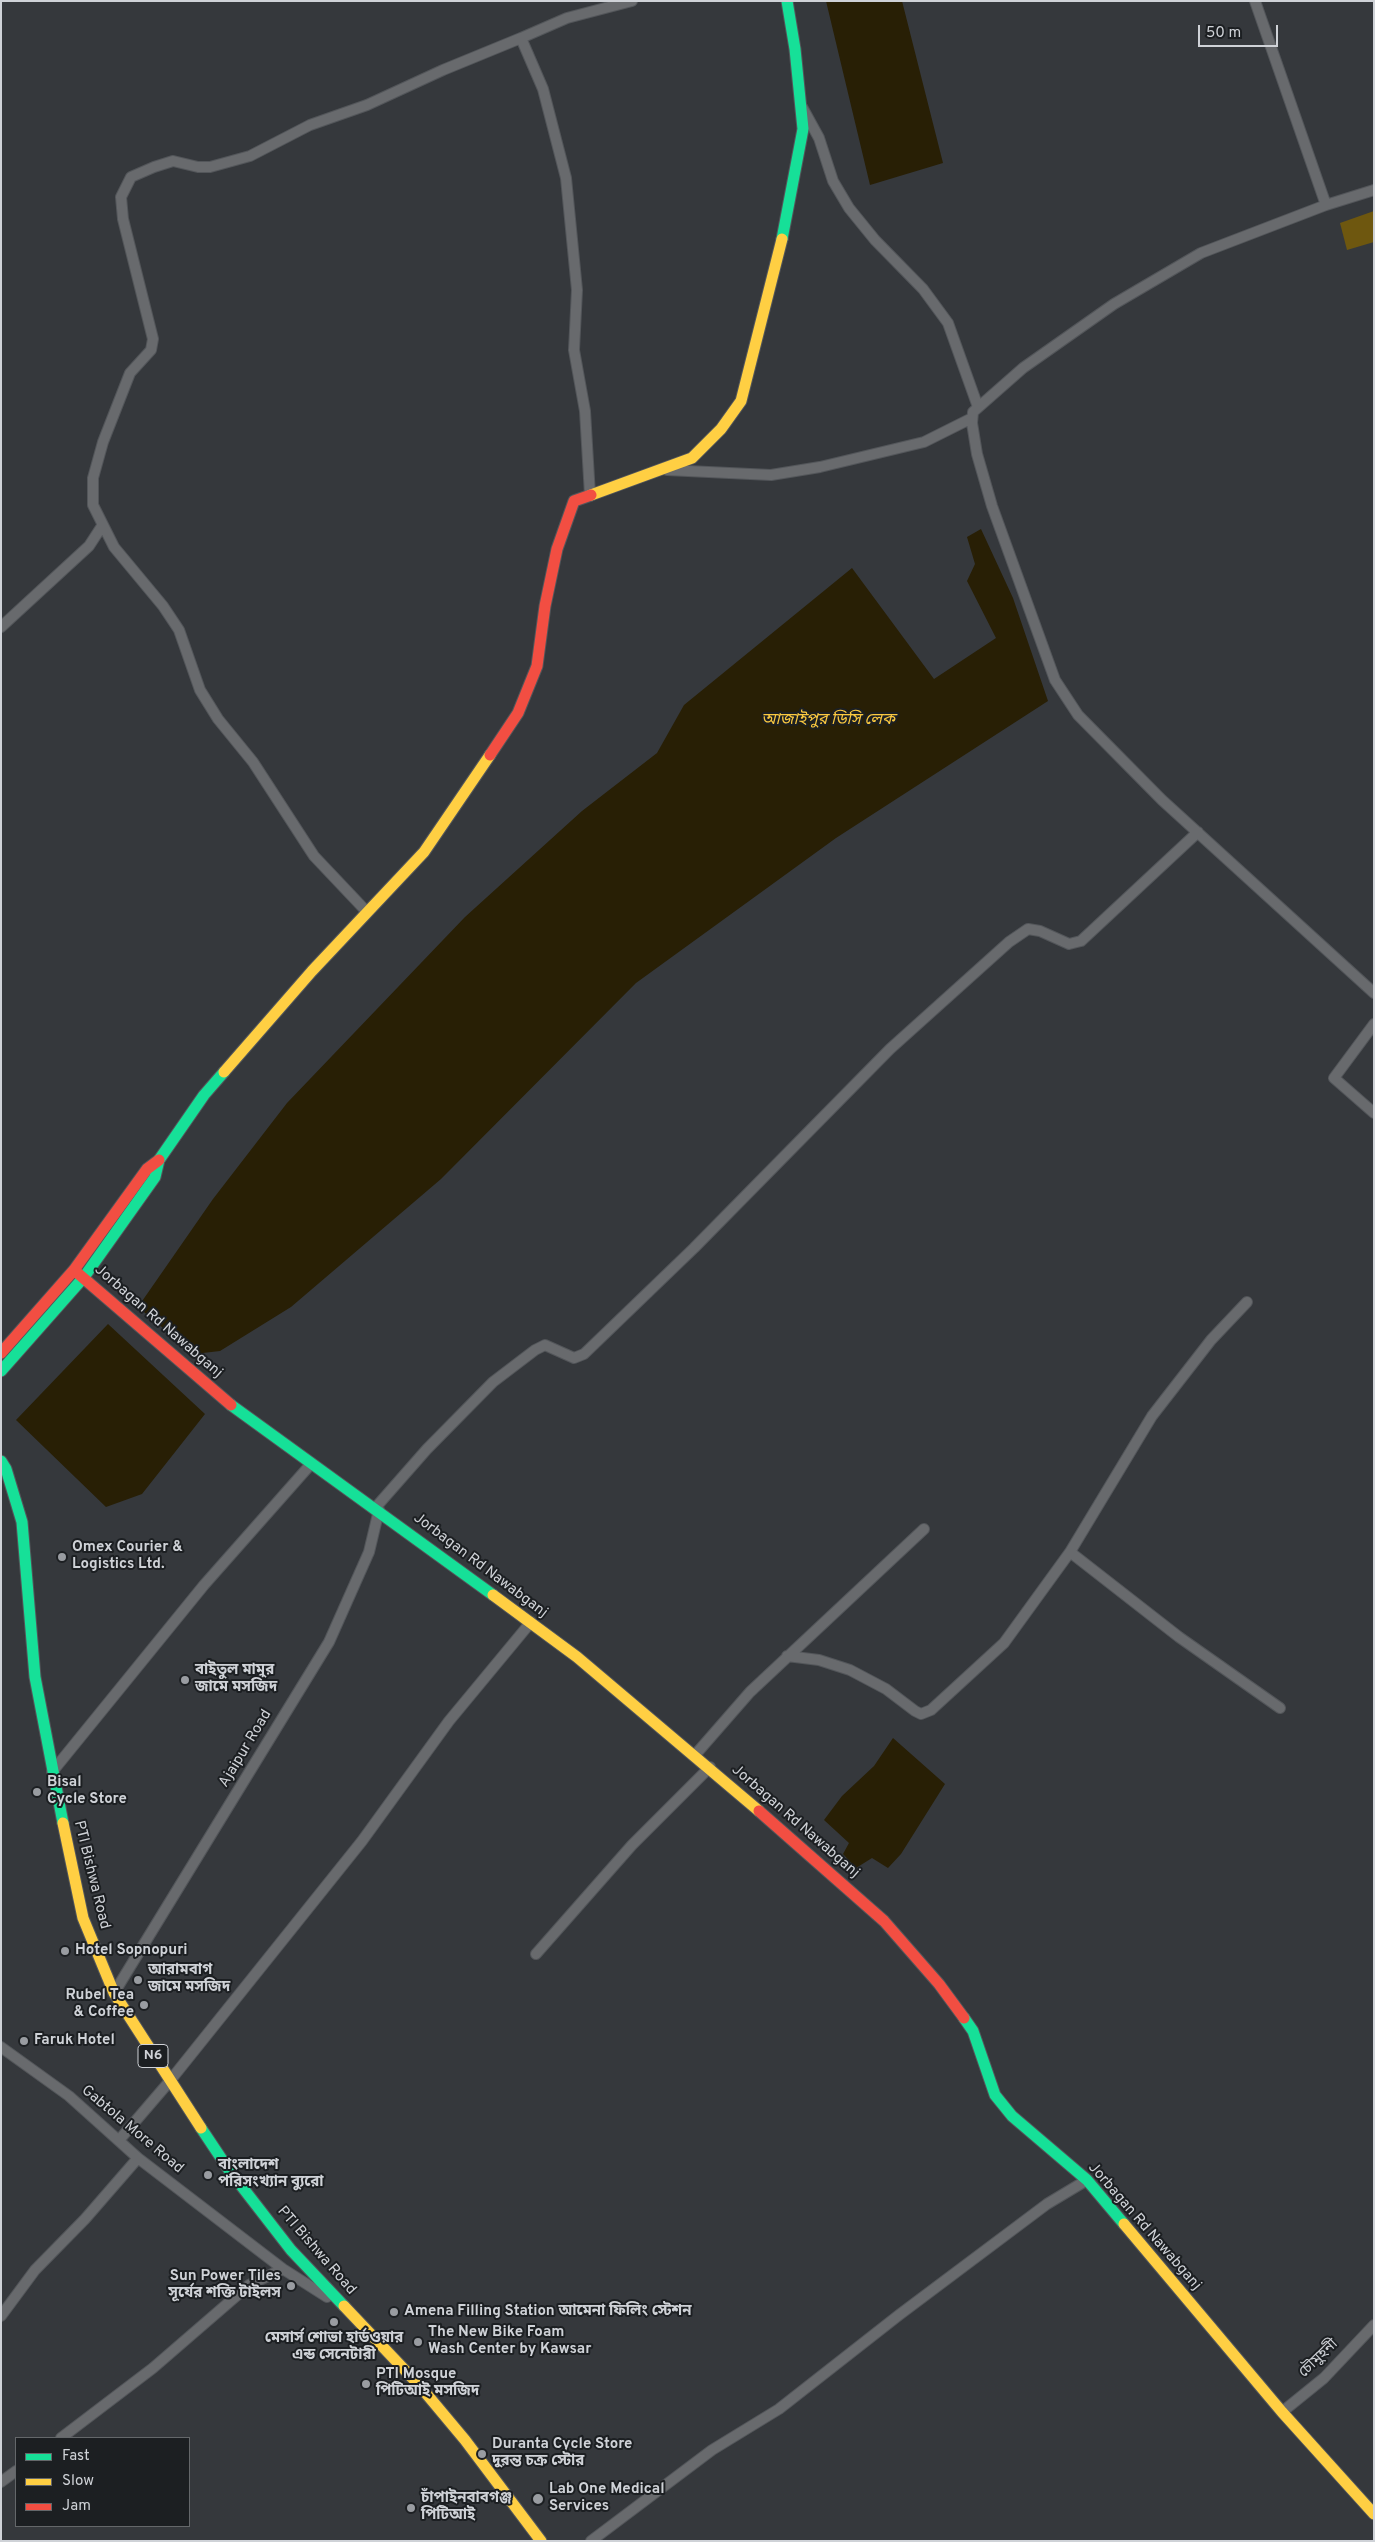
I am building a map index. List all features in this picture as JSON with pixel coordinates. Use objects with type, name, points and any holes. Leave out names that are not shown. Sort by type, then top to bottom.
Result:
[{"type":"main road","points":[[1,1353],[35,1317],[74,1270],[147,1169],[159,1160],[204,1095],[312,971],[424,852],[518,713],[537,666],[545,606],[557,549],[574,501],[692,458],[721,429],[742,401],[782,239],[803,129],[796,49],[787,1]]},
{"type":"main road","points":[[1,1371],[84,1277],[155,1177],[159,1160]]},
{"type":"main road","name":"Jorbagan Rd Nawabganj","points":[[74,1270],[234,1407],[311,1464],[377,1508],[531,1622],[710,1767],[884,1921],[939,1984],[973,2031],[994,2095],[1012,2116],[1087,2180],[1282,2412],[1374,2514]]},
{"type":"main road","name":"PTI Bishwa Road","points":[[1,1461],[6,1469],[22,1522],[25,1577],[35,1677],[52,1773],[83,1918],[114,1993],[169,2082],[240,2185],[291,2250],[418,2385],[476,2455],[540,2541]]},
{"type":"street","points":[[367,912],[314,856],[252,762],[218,719],[200,690],[179,630],[163,606],[114,547],[93,505],[92,478],[103,442],[130,373],[151,350],[153,340],[123,220],[121,197],[131,177],[174,161],[198,167],[210,167],[250,156],[310,125],[367,105],[443,70],[567,18],[632,1]]},
{"type":"street","points":[[1255,1],[1326,205]]},
{"type":"street","points":[[521,38],[543,89],[566,178],[577,290],[574,350],[586,411],[590,495]]},
{"type":"street","points":[[801,107],[819,138],[832,181],[849,208],[874,240],[923,289],[948,323],[978,408]]},
{"type":"street","points":[[1374,190],[1326,205],[1201,253],[1114,304],[1023,368],[973,412],[972,418],[977,454],[992,506],[1055,680],[1078,715],[1162,800],[1374,993]]},
{"type":"street","points":[[657,470],[771,475],[820,467],[924,442],[972,418]]},
{"type":"street","points":[[1,627],[89,546],[102,526]]},
{"type":"street","points":[[377,1508],[427,1449],[493,1382],[535,1350],[545,1345],[574,1358],[584,1354],[694,1248],[890,1048],[1009,942],[1028,929],[1040,931],[1068,944],[1081,941],[1198,832]]},
{"type":"street","points":[[1374,1024],[1334,1078],[1374,1113]]},
{"type":"street","points":[[787,1656],[819,1660],[850,1670],[886,1689],[921,1714],[931,1710],[1004,1643],[1070,1552],[1152,1416],[1211,1340],[1247,1302]]},
{"type":"street","points":[[52,1773],[204,1585],[311,1464]]},
{"type":"street","name":"Ajaipur Road","points":[[114,1993],[329,1642],[369,1552],[377,1508]]},
{"type":"street","points":[[695,1755],[750,1692],[924,1529]]},
{"type":"street","points":[[1070,1552],[1180,1637],[1280,1708]]},
{"type":"street","points":[[120,2140],[169,2082],[362,1841],[449,1721],[531,1622]]},
{"type":"street","points":[[536,1954],[632,1845],[710,1767]]},
{"type":"street","name":"Gabtola More Road","points":[[1,2047],[69,2096],[138,2158],[283,2269],[332,2301],[342,2304]]},
{"type":"street","points":[[1,2316],[35,2270],[85,2219],[138,2158]]},
{"type":"street","points":[[592,2541],[712,2450],[779,2409],[899,2315],[1047,2204],[1087,2180]]},
{"type":"street","points":[[61,2437],[153,2368],[249,2285],[283,2269]]},
{"type":"street","name":"চৌমুহনী","points":[[1282,2412],[1324,2378],[1374,2325]]},
{"type":"street","points":[[1,2482],[15,2472]]},
{"type":"shaded area","points":[[1374,211],[1374,242],[1347,250],[1340,223]]},
{"type":"water","points":[[826,1],[902,1],[943,163],[870,185]]},
{"type":"water","name":"আজাইপুর ডিসি লেক","points":[[981,529],[1013,598],[1048,701],[836,838],[636,983],[441,1179],[291,1307],[220,1351],[194,1354],[138,1307],[213,1199],[287,1103],[465,917],[582,811],[657,753],[684,705],[852,568],[934,679],[996,638],[967,581],[975,564],[967,537]]},
{"type":"water","points":[[108,1324],[205,1414],[142,1494],[106,1507],[16,1420]]},
{"type":"water","points":[[893,1738],[945,1784],[901,1854],[888,1868],[872,1858],[856,1868],[843,1854],[849,1843],[824,1820],[842,1796],[874,1766]]},
{"type":"traffic: fast","points":[[782,239],[803,129],[795,49],[787,1]]},
{"type":"traffic: fast","points":[[1,1371],[84,1277],[155,1177],[159,1160],[204,1095],[224,1072]]},
{"type":"traffic: fast","points":[[231,1405],[493,1595]]},
{"type":"traffic: fast","points":[[1,1461],[6,1469],[22,1522],[35,1677],[63,1823]]},
{"type":"traffic: fast","points":[[964,2018],[973,2031],[995,2095],[1012,2116],[1087,2180],[1124,2224]]},
{"type":"traffic: fast","points":[[201,2128],[229,2170],[291,2250],[344,2306]]},
{"type":"traffic: slow","points":[[591,495],[692,458],[721,429],[741,401],[782,239]]},
{"type":"traffic: slow","points":[[224,1072],[312,971],[424,852],[490,755]]},
{"type":"traffic: slow","points":[[493,1595],[577,1657],[759,1811]]},
{"type":"traffic: slow","points":[[63,1823],[83,1918],[114,1993],[201,2128]]},
{"type":"traffic: slow","points":[[1124,2224],[1282,2412],[1374,2514]]},
{"type":"traffic: slow","points":[[344,2306],[419,2385],[465,2440],[541,2541]]},
{"type":"traffic: jam","points":[[490,755],[518,713],[537,666],[545,606],[557,549],[574,501],[591,495]]},
{"type":"traffic: jam","points":[[1,1353],[74,1270],[147,1169],[159,1160]]},
{"type":"traffic: jam","points":[[74,1270],[231,1405]]},
{"type":"traffic: jam","points":[[759,1811],[884,1921],[939,1984],[964,2018]]},
{"type":"place","name":"Omex Courier & Logistics Ltd.","points":[[62,1557]]},
{"type":"place","name":"বাইতুল মামুর জামে মসজিদ","points":[[185,1680]]},
{"type":"place","name":"Bisal Cycle Store","points":[[37,1792]]},
{"type":"place","name":"Hotel Sopnopuri","points":[[65,1951]]},
{"type":"place","name":"আরামবাগ জামে মসজিদ","points":[[138,1980]]},
{"type":"place","name":"Rubel Tea & Coffee","points":[[144,2005]]},
{"type":"place","name":"Faruk Hotel","points":[[24,2041]]},
{"type":"place","name":"বাংলাদেশ পরিসংখ্যান ব্যুরো","points":[[208,2175]]},
{"type":"place","name":"Sun Power Tiles সূর্যের শক্তি টাইলস","points":[[291,2286]]},
{"type":"place","name":"Amena Filling Station আমেনা ফিলিং স্টেশন","points":[[394,2312]]},
{"type":"place","name":"মেসার্স শোভা হার্ডওয়ার এন্ড সেনেটারী","points":[[334,2322]]},
{"type":"place","name":"The New Bike Foam Wash Center by Kawsar","points":[[418,2342]]},
{"type":"place","name":"PTI Mosque পিটিআই মসজিদ","points":[[366,2384]]},
{"type":"place","name":"Duranta Cycle Store দুরন্ত চক্র স্টোর","points":[[482,2454]]},
{"type":"place","name":"Lab One Medical Services","points":[[538,2499]]},
{"type":"place","name":"চাঁপাইনবাবগঞ্জ পিটিআই","points":[[411,2508]]}]
